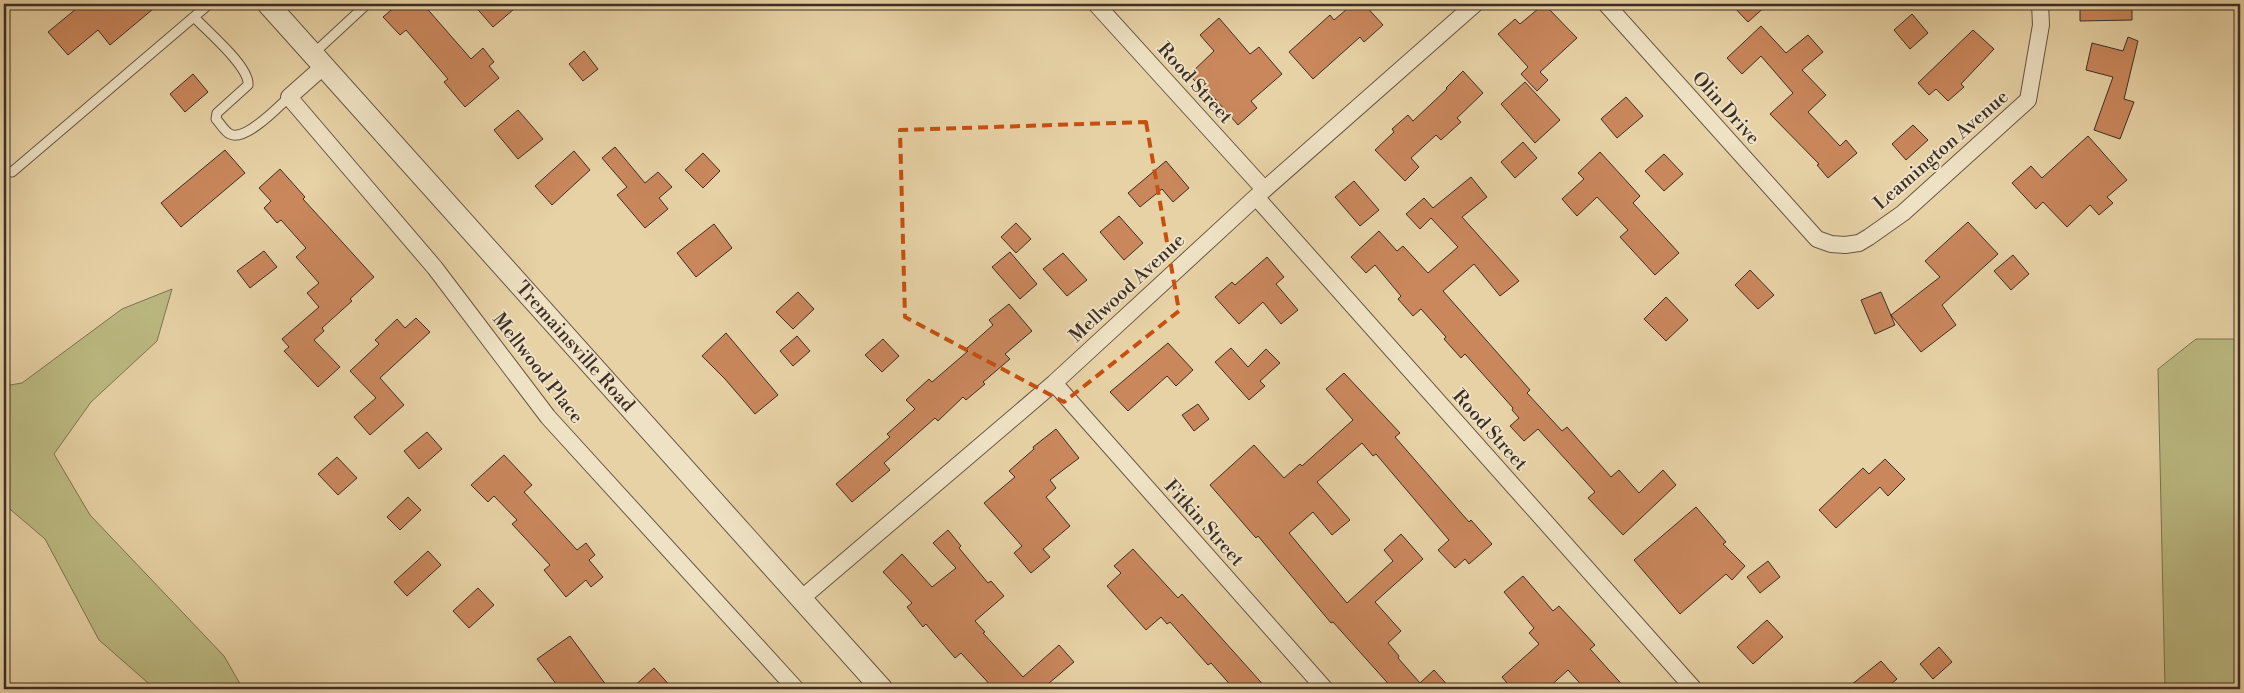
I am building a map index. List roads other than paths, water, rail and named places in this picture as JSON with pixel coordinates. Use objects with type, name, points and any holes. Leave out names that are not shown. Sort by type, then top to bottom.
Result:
[{"type":"street","name":"Tremainsville Road","points":[[268,4],[882,689]]},
{"type":"street","name":"Rood Street","points":[[1096,4],[1694,689]]},
{"type":"street","name":"Mellwood Avenue","points":[[802,598],[1054,383],[1260,193],[1475,4]]},
{"type":"street","name":"Olin Drive","points":[[1606,4],[1817,240]]},
{"type":"street","name":"Leamington Avenue","points":[[1817,240],[1831,244],[1846,244],[1859,242],[1869,237],[1903,213],[2028,100],[2040,25],[2040,4]]},
{"type":"street","points":[[289,97],[318,60]]},
{"type":"street","name":"Mellwood Place","points":[[289,97],[435,268],[548,417],[796,689]]},
{"type":"street","name":"Fitkin Street","points":[[1054,383],[1325,689]]},
{"type":"lane","points":[[12,172],[209,4]]},
{"type":"lane","points":[[318,60],[366,4]]},
{"type":"lane","points":[[194,17],[242,67],[249,79],[248,85],[217,113],[216,119],[229,134],[237,136],[251,130],[289,97]]}]
